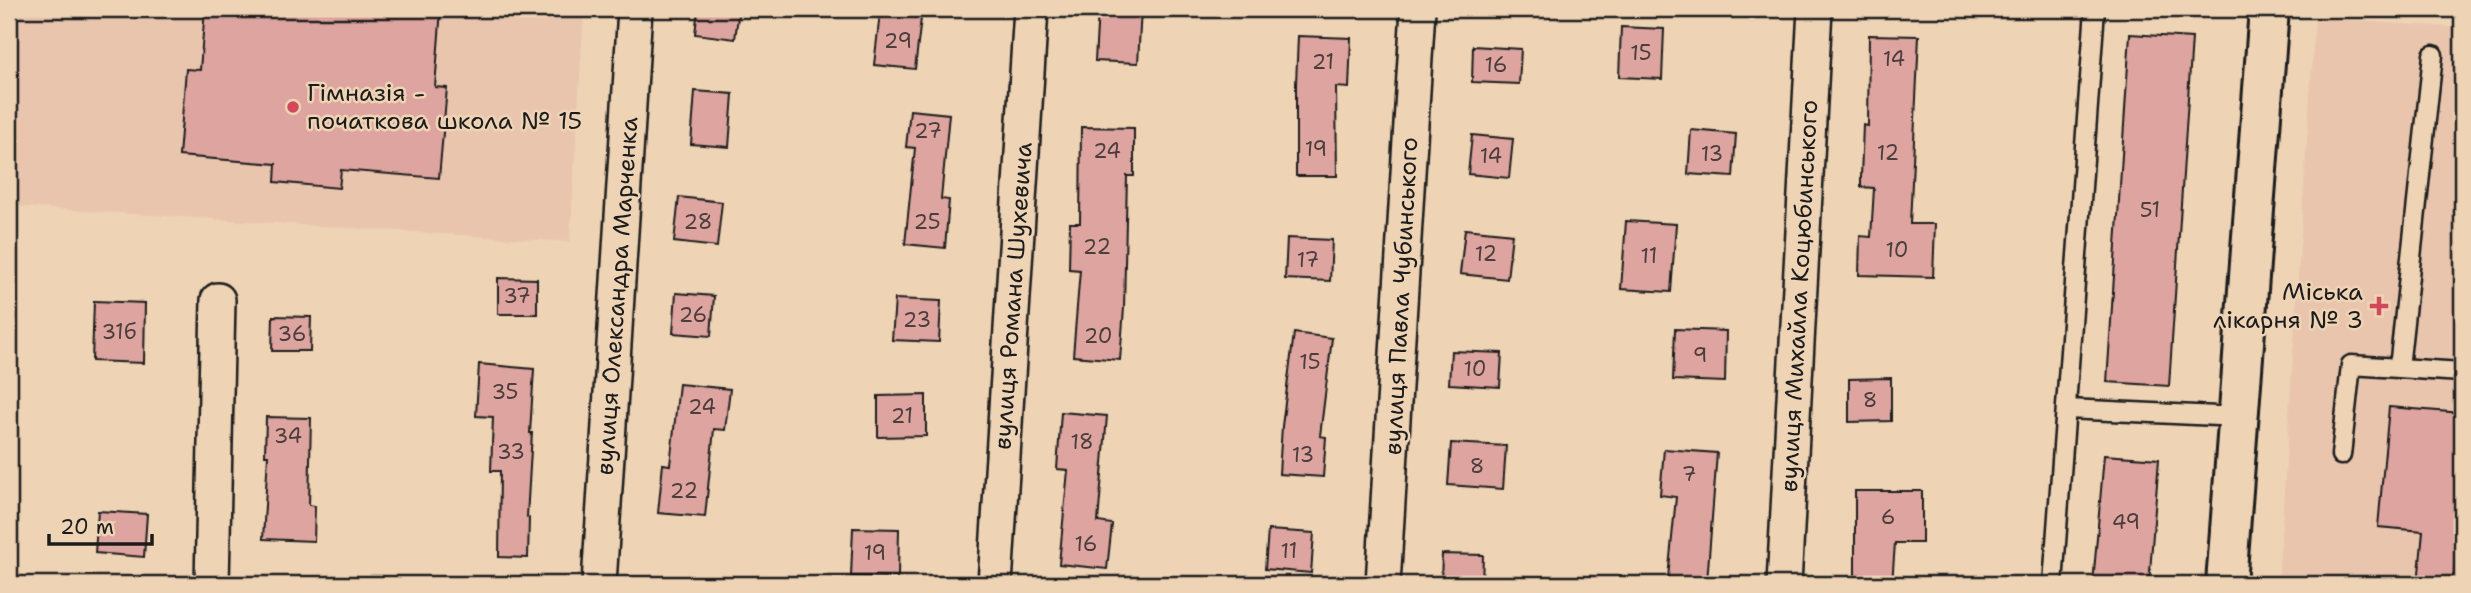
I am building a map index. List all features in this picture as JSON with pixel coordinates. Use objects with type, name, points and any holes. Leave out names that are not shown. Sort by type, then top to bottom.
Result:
[{"type":"street","name":"вулиця Олександра Марченка","points":[[599,584],[635,9]]},
{"type":"street","name":"вулиця Романа Шухевича","points":[[995,584],[1031,9]]},
{"type":"street","name":"вулиця Павла Чубинського","points":[[1383,584],[1418,9]]},
{"type":"street","name":"вулиця Михайла Коцюбинського","points":[[1784,584],[1815,9]]},
{"type":"street","points":[[2226,584],[2269,9]]},
{"type":"street","points":[[212,584],[218,300]]},
{"type":"lane","points":[[2053,584],[2095,9]]},
{"type":"lane","points":[[2399,368],[2433,55]]},
{"type":"lane","points":[[2341,455],[2351,365],[2462,372]]},
{"type":"lane","points":[[2067,409],[2239,418]]},
{"type":"shaded area","name":"Гімназія - початкова школа № 15","points":[[9,9],[584,9],[570,242],[9,206]]},
{"type":"shaded area","name":"Міська лікарня № 3","points":[[2315,18],[2462,28],[2462,584],[2278,584]]},
{"type":"building","points":[[205,9],[441,9],[435,87],[447,88],[439,178],[341,170],[339,188],[275,182],[276,164],[179,156],[186,69],[200,70]]},
{"type":"building","points":[[698,9],[739,9],[735,39],[695,34]]},
{"type":"building","points":[[1098,9],[1141,9],[1138,63],[1095,61]]},
{"type":"building","points":[[880,13],[921,18],[915,69],[874,65]]},
{"type":"building","points":[[1621,27],[1664,29],[1662,79],[1619,77]]},
{"type":"building","points":[[2130,34],[2192,38],[2169,386],[2107,382]]},
{"type":"building","points":[[1869,35],[1919,36],[1910,224],[1935,224],[1933,277],[1859,275],[1860,236],[1871,237],[1874,188],[1861,187],[1863,125],[1868,126]]},
{"type":"building","points":[[1298,36],[1351,38],[1349,88],[1336,87],[1337,176],[1296,176]]},
{"type":"building","points":[[1473,46],[1521,49],[1519,84],[1472,82]]},
{"type":"building","points":[[695,91],[733,94],[729,147],[691,144]]},
{"type":"building","points":[[910,110],[949,114],[941,199],[949,200],[945,248],[905,244],[915,148],[906,147]]},
{"type":"building","points":[[1081,127],[1134,128],[1134,176],[1127,176],[1120,360],[1073,356],[1080,270],[1069,269],[1070,223],[1080,223]]},
{"type":"building","points":[[1691,130],[1736,134],[1733,177],[1688,174]]},
{"type":"building","points":[[1472,135],[1513,139],[1509,178],[1468,174]]},
{"type":"building","points":[[679,197],[722,202],[717,247],[674,242]]},
{"type":"building","points":[[1626,221],[1676,224],[1671,292],[1621,289]]},
{"type":"building","points":[[1465,229],[1512,234],[1507,279],[1460,274]]},
{"type":"building","points":[[1287,238],[1332,240],[1330,281],[1285,279]]},
{"type":"building","points":[[498,278],[537,279],[537,314],[498,314]]},
{"type":"building","points":[[676,293],[714,296],[711,336],[673,333]]},
{"type":"building","points":[[895,299],[941,301],[939,342],[892,340]]},
{"type":"building","points":[[94,301],[145,303],[144,363],[92,361]]},
{"type":"building","points":[[273,316],[311,317],[310,351],[272,351]]},
{"type":"building","points":[[1675,329],[1726,331],[1725,382],[1673,380]]},
{"type":"building","points":[[1294,333],[1332,338],[1320,436],[1326,437],[1323,477],[1279,474]]},
{"type":"building","points":[[1451,351],[1502,353],[1500,387],[1449,384]]},
{"type":"building","points":[[479,364],[534,369],[527,517],[528,558],[499,557],[500,471],[491,471],[493,417],[476,416]]},
{"type":"building","points":[[1891,378],[1891,421],[1849,422],[1849,379]]},
{"type":"building","points":[[679,384],[730,389],[725,430],[714,429],[705,517],[658,513],[663,464],[670,465]]},
{"type":"building","points":[[926,395],[926,436],[878,437],[878,396]]},
{"type":"building","points":[[2389,407],[2462,413],[2462,535],[2457,535],[2453,584],[2418,584],[2423,531],[2378,527]]},
{"type":"building","points":[[1061,412],[1107,416],[1098,522],[1112,524],[1107,569],[1059,564],[1068,470],[1057,469]]},
{"type":"building","points":[[266,417],[311,418],[309,505],[315,506],[314,541],[263,539],[268,455],[265,455]]},
{"type":"building","points":[[1451,443],[1506,446],[1503,489],[1448,485]]},
{"type":"building","points":[[1664,449],[1717,453],[1707,582],[1668,578],[1676,497],[1660,495]]},
{"type":"building","points":[[2104,455],[2159,459],[2149,584],[2093,584]]},
{"type":"building","points":[[1855,491],[1922,491],[1922,543],[1895,543],[1892,584],[1855,584]]},
{"type":"building","points":[[98,511],[147,514],[144,557],[95,553]]},
{"type":"building","points":[[853,528],[899,529],[898,577],[851,576]]},
{"type":"building","points":[[1268,530],[1314,533],[1311,573],[1265,569]]},
{"type":"building","points":[[1442,554],[1483,555],[1482,584],[1441,583]]},
{"type":"place","name":"Гімназія - початкова школа № 15","points":[[293,107]]},
{"type":"place","name":"Міська лікарня № 3","points":[[2379,306]]}]
